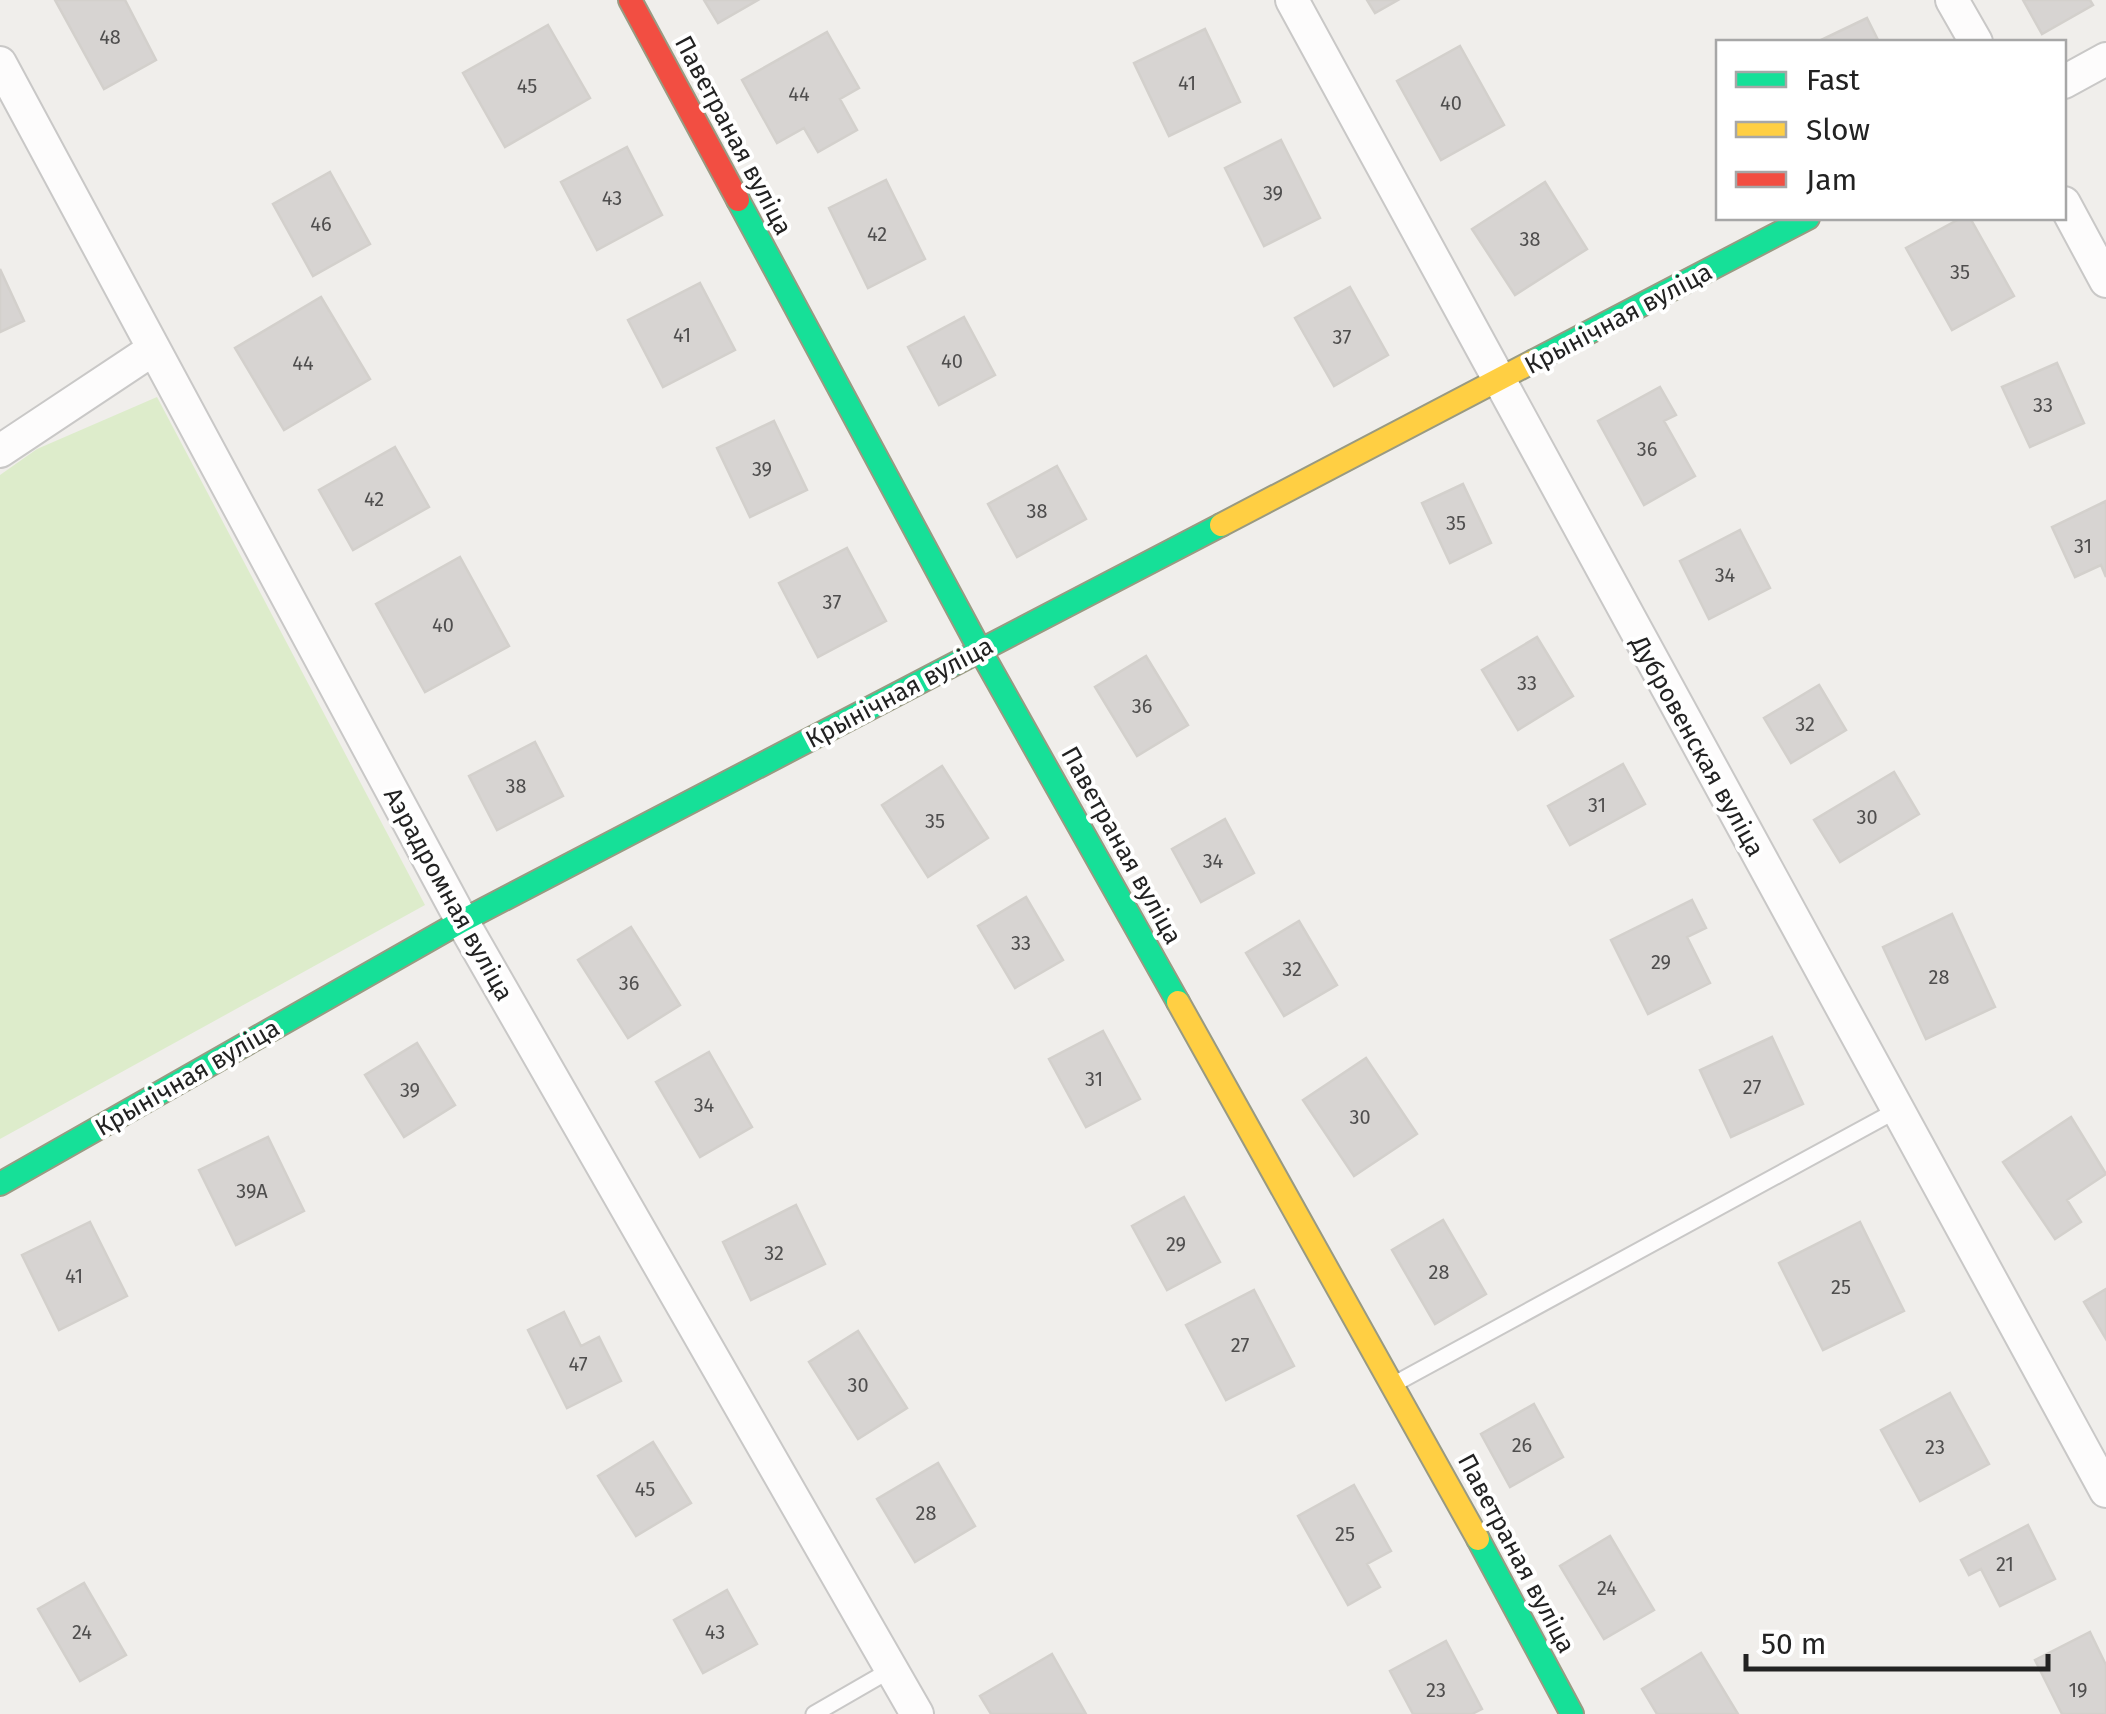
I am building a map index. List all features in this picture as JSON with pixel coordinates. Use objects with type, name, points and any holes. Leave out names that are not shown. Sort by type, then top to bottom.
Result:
[{"type":"street","name":"Паветраная вуліца","points":[[630,0],[980,650],[1394,1384],[1572,1714]]},
{"type":"street","name":"Дубровенская вуліца","points":[[1292,0],[2106,1491]]},
{"type":"street","points":[[1952,0],[1975,40]]},
{"type":"street","points":[[2066,81],[2106,60]]},
{"type":"street","name":"Аэрадромная вуліца","points":[[0,63],[462,920],[917,1714]]},
{"type":"street","points":[[2066,207],[2106,281]]},
{"type":"street","name":"Крынічная вуліца","points":[[0,1184],[462,920],[1804,220]]},
{"type":"street","points":[[0,451],[152,350]]},
{"type":"lane","points":[[1394,1384],[1897,1110]]},
{"type":"lane","points":[[814,1714],[892,1669]]},
{"type":"green space","points":[[157,397],[425,905],[0,1139],[0,475],[37,449]]},
{"type":"building","points":[[55,0],[125,0],[156,60],[104,89]]},
{"type":"building","points":[[704,0],[758,0],[718,23]]},
{"type":"building","points":[[1367,0],[1398,0],[1375,13]]},
{"type":"building","points":[[2023,0],[2090,0],[2093,5],[2042,34]]},
{"type":"building","points":[[1867,18],[1878,40],[1821,40]]},
{"type":"building","points":[[548,25],[590,98],[505,147],[463,73]]},
{"type":"building","points":[[1205,29],[1240,102],[1169,136],[1134,63]]},
{"type":"building","points":[[827,32],[859,88],[840,99],[857,130],[818,152],[804,128],[777,143],[742,80]]},
{"type":"building","points":[[1460,46],[1504,125],[1441,160],[1397,81]]},
{"type":"building","points":[[1281,140],[1320,218],[1264,246],[1225,168]]},
{"type":"building","points":[[627,147],[662,215],[597,250],[561,182]]},
{"type":"building","points":[[330,172],[370,244],[313,276],[273,204]]},
{"type":"building","points":[[886,180],[925,259],[868,288],[829,208]]},
{"type":"building","points":[[1545,182],[1587,249],[1515,295],[1472,229]]},
{"type":"building","points":[[1957,220],[1971,220],[2014,296],[1952,330],[1906,248]]},
{"type":"building","points":[[0,269],[24,321],[0,332]]},
{"type":"building","points":[[700,283],[735,350],[663,387],[628,320]]},
{"type":"building","points":[[1350,287],[1388,355],[1334,386],[1295,318]]},
{"type":"building","points":[[321,297],[370,379],[284,430],[235,348]]},
{"type":"building","points":[[964,317],[995,375],[939,405],[908,347]]},
{"type":"building","points":[[2057,363],[2084,423],[2030,447],[2002,387]]},
{"type":"building","points":[[1660,387],[1676,415],[1664,421],[1695,476],[1644,505],[1598,421]]},
{"type":"building","points":[[774,421],[807,490],[750,517],[717,448]]},
{"type":"building","points":[[395,447],[429,507],[353,550],[319,490]]},
{"type":"building","points":[[1057,466],[1086,519],[1017,557],[988,504]]},
{"type":"building","points":[[1463,484],[1491,543],[1450,563],[1422,503]]},
{"type":"building","points":[[2106,501],[2106,577],[2101,565],[2075,577],[2052,527]]},
{"type":"building","points":[[1740,530],[1770,588],[1709,619],[1680,561]]},
{"type":"building","points":[[847,548],[886,621],[818,657],[779,583]]},
{"type":"building","points":[[460,557],[509,646],[425,692],[376,604]]},
{"type":"building","points":[[1537,637],[1573,696],[1518,730],[1482,670]]},
{"type":"building","points":[[1146,656],[1188,725],[1137,756],[1095,687]]},
{"type":"building","points":[[1819,685],[1846,730],[1791,763],[1764,718]]},
{"type":"building","points":[[535,742],[563,796],[497,830],[469,776]]},
{"type":"building","points":[[1623,764],[1645,804],[1570,845],[1548,806]]},
{"type":"building","points":[[942,766],[988,838],[928,877],[882,805]]},
{"type":"building","points":[[1894,772],[1919,814],[1840,862],[1814,820]]},
{"type":"building","points":[[1225,819],[1254,873],[1201,902],[1172,849]]},
{"type":"building","points":[[1026,897],[1063,960],[1015,988],[978,926]]},
{"type":"building","points":[[1692,900],[1706,928],[1687,937],[1710,983],[1648,1014],[1611,940]]},
{"type":"building","points":[[1952,914],[1995,1007],[1926,1039],[1883,947]]},
{"type":"building","points":[[1299,921],[1337,985],[1284,1016],[1246,953]]},
{"type":"building","points":[[631,927],[680,1005],[628,1038],[578,960]]},
{"type":"building","points":[[1103,1031],[1140,1099],[1086,1127],[1049,1059]]},
{"type":"building","points":[[1772,1037],[1803,1104],[1731,1137],[1700,1070]]},
{"type":"building","points":[[417,1043],[455,1105],[404,1137],[365,1075]]},
{"type":"building","points":[[709,1052],[752,1127],[700,1157],[656,1082]]},
{"type":"building","points":[[1366,1058],[1417,1134],[1354,1176],[1303,1100]]},
{"type":"building","points":[[2071,1117],[2106,1174],[2067,1200],[2081,1222],[2055,1239],[2003,1162]]},
{"type":"building","points":[[268,1137],[304,1211],[236,1245],[199,1170]]},
{"type":"building","points":[[1184,1197],[1220,1262],[1167,1290],[1132,1226]]},
{"type":"building","points":[[796,1205],[825,1264],[751,1300],[723,1242]]},
{"type":"building","points":[[1443,1220],[1486,1294],[1435,1324],[1392,1250]]},
{"type":"building","points":[[90,1222],[127,1296],[59,1330],[22,1255]]},
{"type":"building","points":[[1860,1222],[1904,1311],[1823,1350],[1779,1263]]},
{"type":"building","points":[[2106,1289],[2106,1339],[2084,1302]]},
{"type":"building","points":[[1254,1290],[1294,1366],[1226,1400],[1186,1325]]},
{"type":"building","points":[[564,1312],[581,1346],[599,1337],[621,1381],[567,1408],[528,1330]]},
{"type":"building","points":[[858,1331],[907,1408],[858,1439],[809,1362]]},
{"type":"building","points":[[1950,1393],[1989,1464],[1920,1501],[1881,1430]]},
{"type":"building","points":[[1534,1404],[1563,1457],[1510,1487],[1481,1434]]},
{"type":"building","points":[[653,1442],[691,1503],[636,1536],[598,1476]]},
{"type":"building","points":[[938,1463],[975,1526],[915,1562],[877,1499]]},
{"type":"building","points":[[1354,1485],[1391,1551],[1367,1564],[1380,1587],[1348,1605],[1298,1516]]},
{"type":"building","points":[[2028,1525],[2055,1579],[2000,1606],[1981,1569],[1969,1575],[1961,1560]]},
{"type":"building","points":[[1610,1536],[1654,1610],[1604,1639],[1560,1566]]},
{"type":"building","points":[[84,1583],[126,1655],[80,1681],[38,1609]]},
{"type":"building","points":[[727,1590],[757,1644],[703,1673],[674,1620]]},
{"type":"building","points":[[2090,1632],[2106,1665],[2106,1714],[2062,1714],[2035,1660]]},
{"type":"building","points":[[1446,1641],[1482,1709],[1472,1714],[1413,1714],[1390,1671]]},
{"type":"building","points":[[1701,1653],[1738,1714],[1657,1714],[1642,1689]]},
{"type":"building","points":[[1052,1654],[1086,1714],[991,1714],[980,1696]]},
{"type":"traffic: fast","points":[[738,200],[980,650],[1178,1002]]},
{"type":"traffic: fast","points":[[1534,361],[1804,220]]},
{"type":"traffic: fast","points":[[0,1184],[462,921],[1221,525]]},
{"type":"traffic: fast","points":[[1478,1539],[1572,1714]]},
{"type":"traffic: slow","points":[[1221,525],[1534,361]]},
{"type":"traffic: slow","points":[[1178,1002],[1478,1539]]},
{"type":"traffic: jam","points":[[630,0],[738,200]]}]
